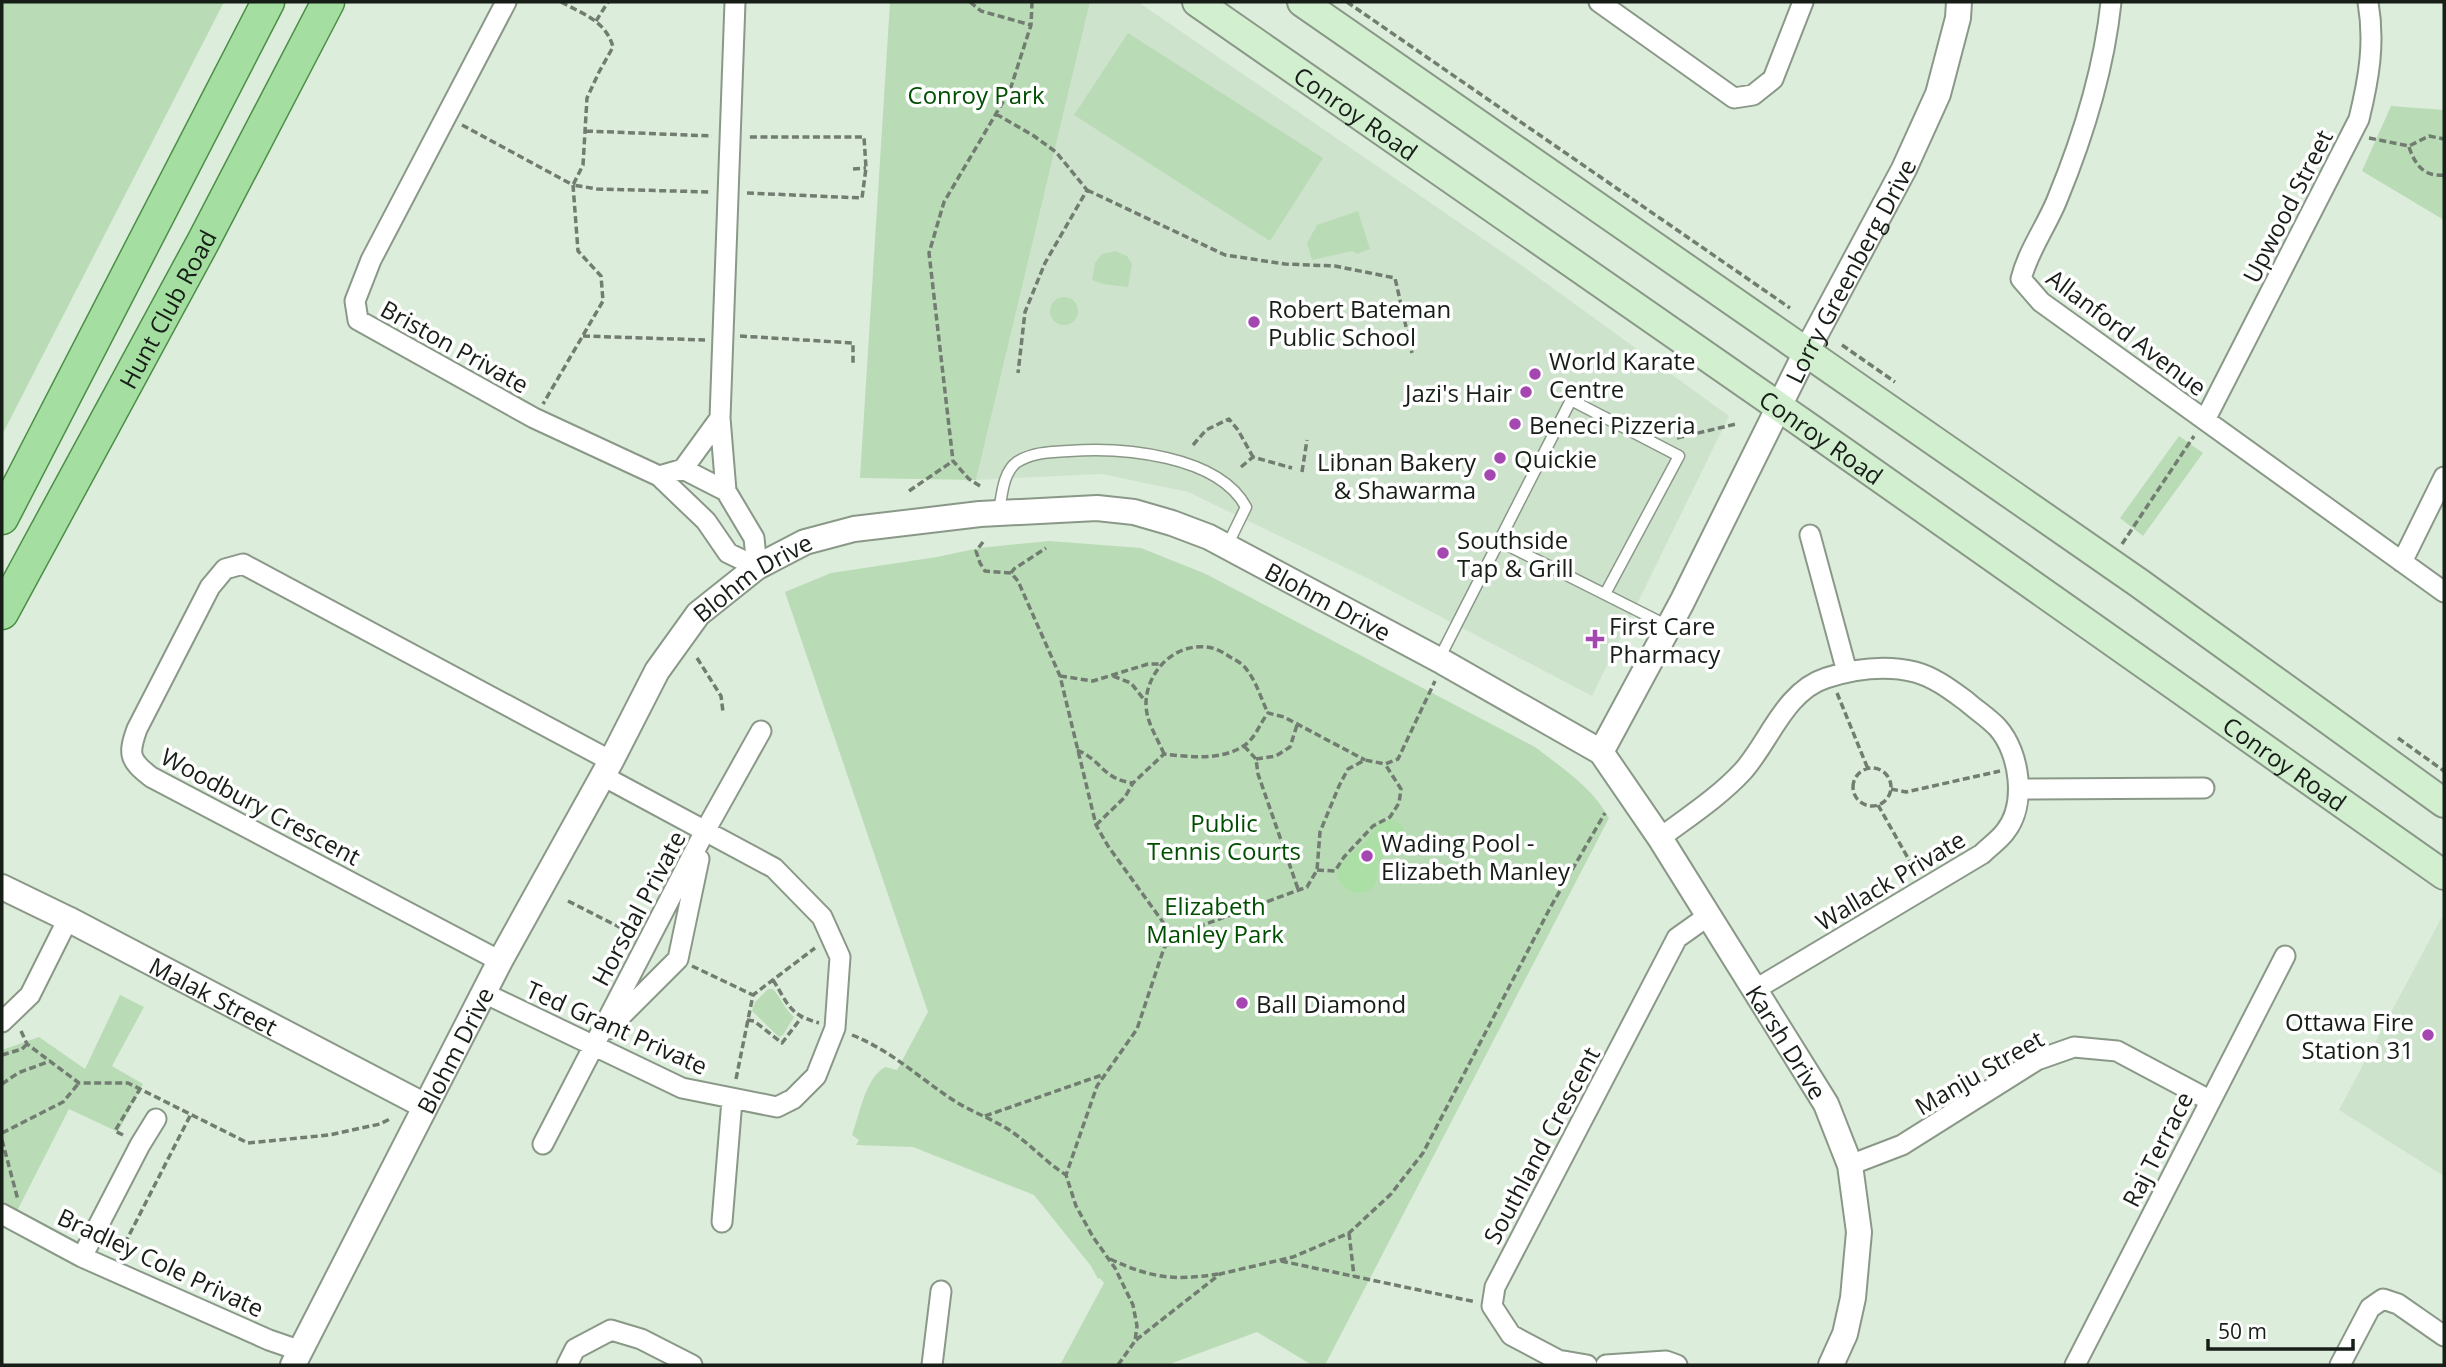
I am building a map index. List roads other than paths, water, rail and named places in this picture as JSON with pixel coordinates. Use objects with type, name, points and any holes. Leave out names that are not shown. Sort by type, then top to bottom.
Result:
[{"type":"main road","name":"Hunt Club Road","points":[[2,519],[268,2]]},
{"type":"main road","name":"Hunt Club Road","points":[[2,613],[203,242],[328,2]]},
{"type":"main road","name":"Conroy Road","points":[[1197,2],[2444,875]]},
{"type":"main road","points":[[1302,2],[2139,583],[2444,803]]},
{"type":"street","name":"Briston Private","points":[[506,2],[371,260],[355,301],[358,320],[534,418],[659,476],[706,521],[728,553],[757,567]]},
{"type":"street","points":[[735,2],[720,418],[726,491],[754,538],[757,567]]},
{"type":"street","points":[[1598,2],[1734,98],[1754,95],[1773,79],[1803,2]]},
{"type":"street","name":"Lorry Greenberg Drive","points":[[1601,752],[1669,626],[1806,352],[1904,169],[1938,94],[1958,18],[1959,2]]},
{"type":"street","name":"Allanford Avenue","points":[[2111,2],[2101,66],[2072,162],[2054,206],[2025,262],[2021,279],[2041,302],[2444,592]]},
{"type":"street","name":"Upwood Street","points":[[2205,421],[2359,119],[2370,73],[2372,26],[2368,2]]},
{"type":"street","points":[[659,476],[683,469],[720,418]]},
{"type":"street","points":[[683,469],[726,491]]},
{"type":"street","points":[[2402,562],[2444,477]]},
{"type":"street","name":"Blohm Drive","points":[[297,1358],[500,961],[607,769],[657,671],[698,614],[757,567],[805,542],[854,529],[999,513],[1097,508],[1134,512],[1172,523],[1226,546],[1441,660],[1601,752]]},
{"type":"street","points":[[1810,535],[1839,674]]},
{"type":"street","name":"Woodbury Crescent","points":[[500,961],[150,777],[136,765],[130,748],[137,729],[210,587],[225,569],[243,564],[607,769]]},
{"type":"street","name":"Wallack Private","points":[[1660,838],[1743,771],[1792,702],[1807,689],[1839,674],[1861,669],[1915,672],[1953,691],[1998,729],[2009,744],[2020,789],[2016,812],[2006,832],[1982,854],[1756,989]]},
{"type":"street","name":"Horsdal Private","points":[[543,1144],[705,831],[761,731]]},
{"type":"street","name":"Karsh Drive","points":[[1601,752],[1660,838],[1826,1104],[1850,1165],[1859,1232],[1857,1258],[1853,1298],[1845,1334],[1831,1365]]},
{"type":"street","name":"Ted Grant Private","points":[[484,993],[682,1088],[777,1107],[793,1099],[816,1076],[835,1028],[840,957],[822,917],[774,868],[705,831],[607,769]]},
{"type":"street","points":[[2020,789],[2204,789]]},
{"type":"street","name":"Horsdal Private","points":[[593,1045],[678,959],[705,831]]},
{"type":"street","name":"Malak Street","points":[[2,887],[425,1106]]},
{"type":"street","name":"Southland Crescent","points":[[1587,1365],[1558,1360],[1511,1335],[1492,1306],[1495,1287],[1677,938],[1708,916]]},
{"type":"street","points":[[8,1017],[30,995],[68,919]]},
{"type":"street","name":"Raj Terrace","points":[[2075,1365],[2285,956]]},
{"type":"street","name":"Manju Street","points":[[1850,1165],[1902,1145],[2037,1060],[2074,1047],[2117,1051],[2209,1100]]},
{"type":"street","points":[[722,1222],[732,1100]]},
{"type":"street","points":[[82,1257],[139,1145],[156,1119]]},
{"type":"street","name":"Bradley Cole Private","points":[[2,1214],[82,1257],[269,1340],[297,1358]]},
{"type":"street","points":[[932,1365],[941,1291]]},
{"type":"street","points":[[2340,1365],[2370,1308],[2383,1299],[2398,1304],[2444,1336]]},
{"type":"street","points":[[567,1365],[575,1349],[611,1330],[641,1339],[692,1365]]},
{"type":"street","points":[[1606,1365],[1666,1361],[1677,1365]]},
{"type":"lane","points":[[1441,660],[1571,400],[1679,456],[1605,594]]},
{"type":"lane","points":[[999,513],[1006,475],[1016,463],[1037,453],[1104,449],[1175,460],[1219,479],[1239,495],[1246,507],[1226,546]]},
{"type":"lane","points":[[1499,541],[1669,626]]},
{"type":"place","name":"Robert Bateman Public School","points":[[1254,322]]},
{"type":"place","name":"World Karate Centre","points":[[1535,374]]},
{"type":"place","name":"Jazi's Hair","points":[[1526,392]]},
{"type":"place","name":"Beneci Pizzeria","points":[[1515,424]]},
{"type":"place","name":"Quickie","points":[[1500,458]]},
{"type":"place","name":"Libnan Bakery & Shawarma","points":[[1490,475]]},
{"type":"place","name":"Southside Tap & Grill","points":[[1443,553]]},
{"type":"place","name":"First Care Pharmacy","points":[[1595,639]]},
{"type":"place","name":"Wading Pool - Elizabeth Manley","points":[[1367,856]]},
{"type":"place","name":"Ball Diamond","points":[[1242,1003]]},
{"type":"place","name":"Ottawa Fire Station 31","points":[[2428,1035]]},
{"type":"park label","name":"Conroy Park","points":[[976,94]]},
{"type":"park label","name":"Public Tennis Courts","points":[[1224,836]]},
{"type":"park label","name":"Elizabeth Manley Park","points":[[1215,919]]}]
